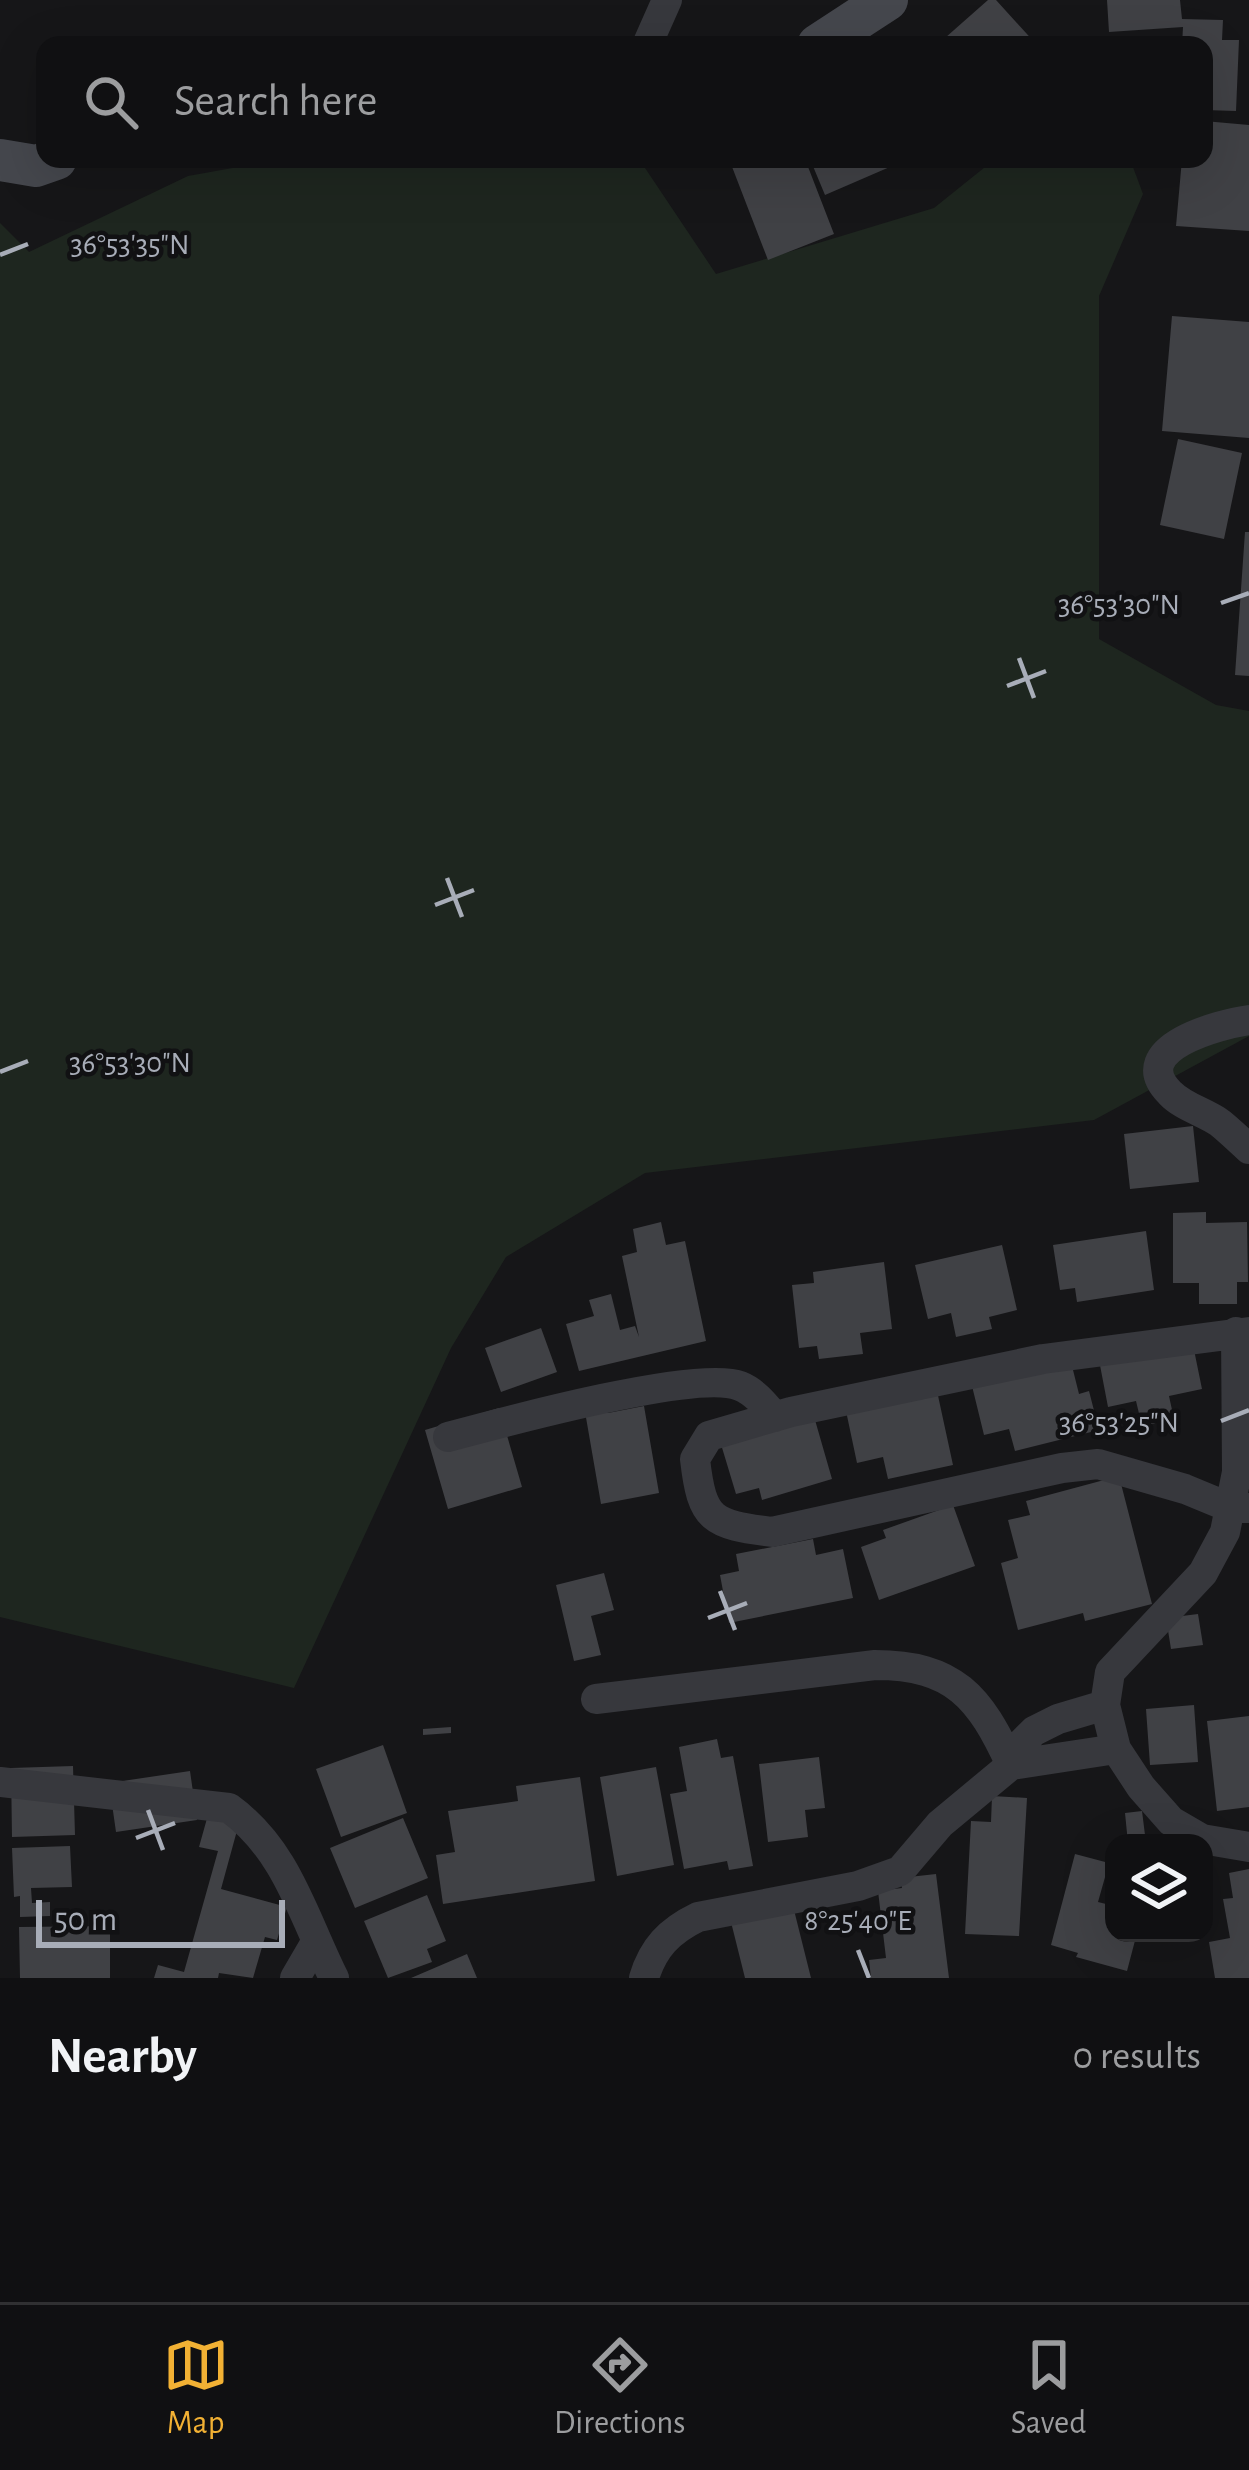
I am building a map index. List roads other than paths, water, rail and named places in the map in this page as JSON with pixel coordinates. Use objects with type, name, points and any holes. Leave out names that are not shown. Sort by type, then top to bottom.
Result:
[{"type":"street","points":[[651,36],[667,0]]},
{"type":"street","points":[[832,36],[886,0]]},
{"type":"street","points":[[0,160],[36,166]]},
{"type":"street","points":[[1249,1020],[1176,1042],[1161,1067],[1170,1094],[1218,1122],[1249,1149]]},
{"type":"street","points":[[1240,1508],[1098,1464],[772,1532],[732,1526],[700,1501],[695,1459],[709,1436],[775,1417],[1043,1358],[1243,1332],[1237,1472],[1240,1508],[1203,1573],[1110,1672],[1105,1705],[1116,1749],[1171,1821],[1202,1839],[1249,1847]]},
{"type":"street","points":[[448,1437],[690,1382],[737,1384],[755,1394],[775,1417]]},
{"type":"street","points":[[596,1699],[875,1665],[910,1665],[972,1696],[989,1718],[1011,1766]]},
{"type":"street","points":[[644,1978],[662,1942],[698,1917],[858,1886],[900,1871],[940,1824],[1011,1766],[1020,1745],[1034,1731],[1105,1705]]},
{"type":"street","points":[[1011,1766],[1116,1749]]},
{"type":"street","points":[[0,1782],[229,1808],[257,1828],[282,1864],[334,1978]]},
{"type":"street","points":[[295,1978],[316,1942]]}]
